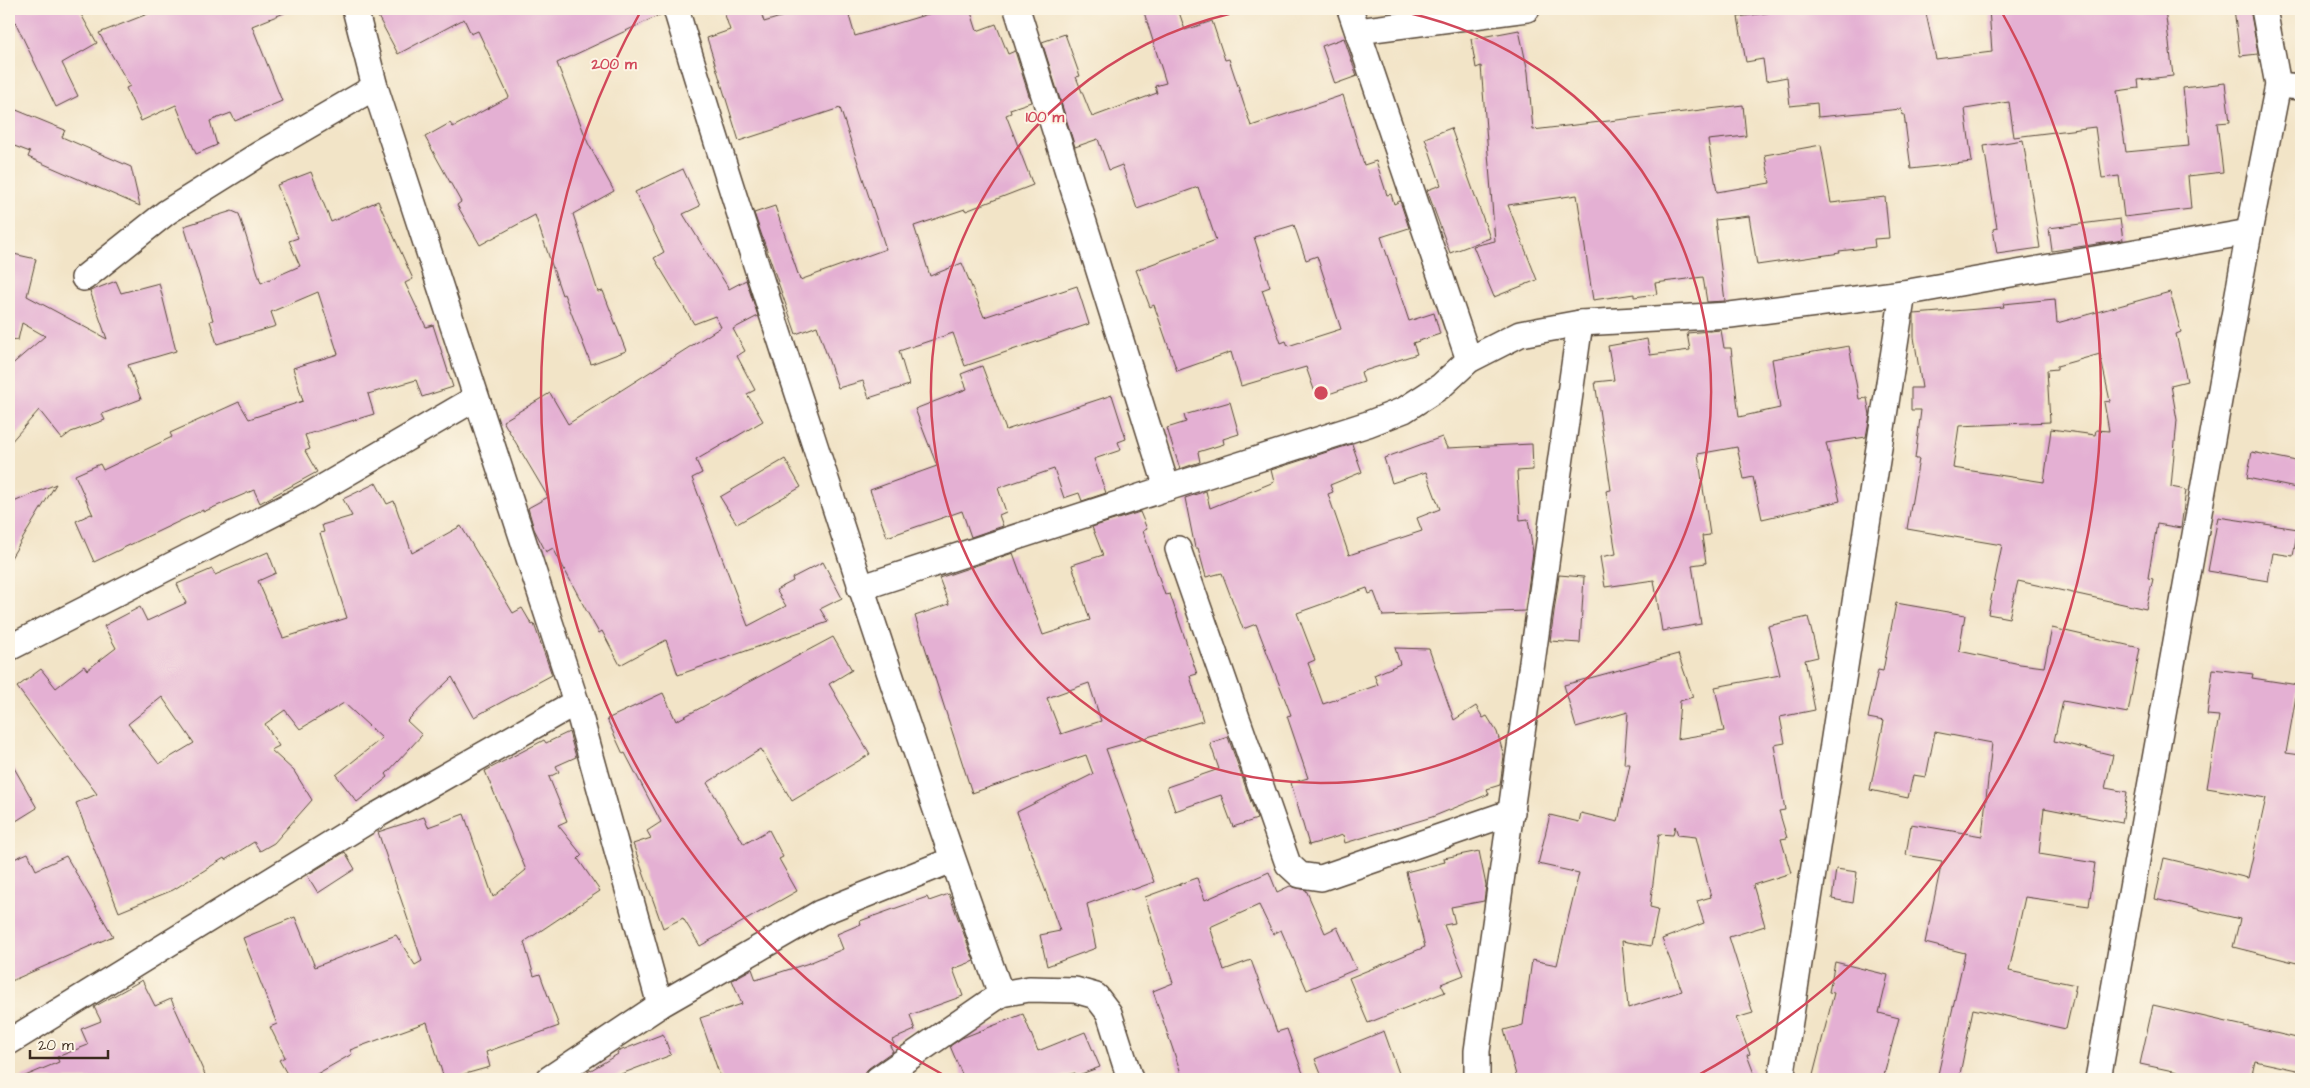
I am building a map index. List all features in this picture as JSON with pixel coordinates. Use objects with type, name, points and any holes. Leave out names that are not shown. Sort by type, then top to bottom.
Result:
[{"type":"street","points":[[355,9],[375,87],[576,702],[660,1005]]},
{"type":"street","points":[[676,9],[714,135],[860,588],[952,860],[1001,994]]},
{"type":"street","points":[[1017,9],[1167,488]]},
{"type":"street","points":[[1469,360],[1354,20],[1527,9]]},
{"type":"street","points":[[2098,1079],[2249,232],[2290,86],[2264,9]]},
{"type":"street","points":[[84,278],[167,212],[258,154],[375,87]]},
{"type":"street","points":[[860,588],[1368,424],[1404,410],[1441,386],[1469,360],[1520,334],[1580,323],[1730,315],[1903,294],[2249,232]]},
{"type":"street","points":[[1781,1079],[1903,294]]},
{"type":"street","points":[[1477,1079],[1477,1052],[1580,323]]},
{"type":"street","points":[[9,648],[308,496],[476,398]]},
{"type":"street","points":[[1178,549],[1288,864],[1300,875],[1321,878],[1512,812]]},
{"type":"street","points":[[9,1042],[379,814],[576,702]]},
{"type":"street","points":[[549,1079],[660,1005],[820,913],[952,860]]},
{"type":"street","points":[[878,1079],[1001,994],[1029,989],[1074,990],[1096,996],[1109,1013],[1130,1079]]},
{"type":"building","points":[[9,9],[78,9],[97,43],[62,63],[78,96],[56,107]]},
{"type":"building","points":[[160,9],[294,9],[252,26],[282,101],[235,121],[231,113],[210,121],[217,145],[196,154],[176,105],[141,121],[126,88],[130,86],[99,33]]},
{"type":"building","points":[[374,9],[662,9],[662,14],[557,63],[588,143],[614,191],[573,214],[598,292],[603,291],[626,351],[591,364],[564,294],[562,295],[535,215],[480,245],[457,205],[461,202],[425,137],[450,123],[453,127],[509,97],[478,31],[471,34],[464,19],[398,54]]},
{"type":"building","points":[[723,9],[760,9],[764,22],[807,9],[847,9],[855,36],[945,9],[970,9],[977,31],[996,24],[1008,54],[1015,51],[1031,102],[1010,109],[1011,113],[1006,115],[1033,185],[966,211],[965,209],[914,226],[930,276],[962,263],[984,317],[1077,286],[1089,324],[965,366],[953,333],[899,351],[909,385],[869,398],[863,381],[838,388],[817,326],[796,334],[754,213],[775,206],[800,280],[886,249],[840,108],[739,141],[707,38],[730,30]]},
{"type":"building","points":[[1143,9],[1178,9],[1185,30],[1212,21],[1225,60],[1229,59],[1251,126],[1343,95],[1364,165],[1376,161],[1387,195],[1391,194],[1394,204],[1400,201],[1409,228],[1381,237],[1409,321],[1434,313],[1440,334],[1413,343],[1417,354],[1361,372],[1364,382],[1317,398],[1306,367],[1241,386],[1231,352],[1177,371],[1154,305],[1150,307],[1136,270],[1216,240],[1198,187],[1137,209],[1122,165],[1109,170],[1098,139],[1075,147],[1042,42],[1065,34],[1080,76],[1076,77],[1092,117],[1157,93],[1155,86],[1166,83]],"holes":[[[1294,225],[1306,260],[1317,256],[1341,329],[1288,346],[1286,341],[1281,343],[1262,290],[1270,287],[1254,237]]]},
{"type":"building","points":[[1794,9],[1925,9],[1936,59],[1992,52],[1989,9],[2165,9],[2173,76],[2138,80],[2139,88],[2117,91],[2126,152],[2189,146],[2183,88],[2225,83],[2230,122],[2217,123],[2223,172],[2188,176],[2191,209],[2124,217],[2119,176],[2102,178],[2095,127],[2014,137],[2009,102],[1965,109],[1972,162],[1911,169],[1904,114],[1902,115],[1901,109],[1818,117],[1817,103],[1790,106],[1787,77],[1766,81],[1763,59],[1746,62],[1738,17]]},
{"type":"building","points":[[2234,9],[2250,9],[2258,54],[2240,56]]},
{"type":"building","points":[[1519,30],[1528,72],[1533,130],[1743,105],[1746,136],[1708,140],[1717,192],[1770,183],[1765,155],[1821,145],[1831,203],[1885,197],[1889,238],[1874,239],[1875,247],[1757,265],[1749,216],[1715,220],[1725,301],[1707,302],[1703,277],[1655,283],[1657,294],[1634,297],[1634,294],[1593,300],[1577,195],[1508,205],[1537,280],[1494,297],[1473,246],[1495,241],[1481,66],[1476,68],[1471,39]]},
{"type":"building","points":[[1344,38],[1357,76],[1335,84],[1322,46]]},
{"type":"building","points":[[9,107],[65,130],[62,137],[131,167],[140,206],[28,157],[30,152],[9,144]]},
{"type":"building","points":[[1451,128],[1490,238],[1450,253],[1427,190],[1441,185],[1425,138]]},
{"type":"building","points":[[2023,140],[2040,248],[1997,254],[1993,229],[1997,228],[1984,146]]},
{"type":"building","points":[[683,169],[700,206],[683,214],[729,289],[746,280],[758,316],[733,329],[745,351],[737,356],[755,390],[747,394],[763,421],[696,460],[702,473],[692,478],[748,626],[786,606],[776,590],[793,581],[792,578],[823,562],[842,598],[820,609],[828,622],[678,675],[666,640],[620,665],[602,631],[599,633],[553,548],[546,552],[534,529],[528,508],[548,497],[503,421],[550,393],[568,424],[721,327],[715,316],[694,324],[654,258],[664,252],[635,192]]},
{"type":"building","points":[[311,172],[331,222],[378,201],[413,279],[405,283],[426,327],[433,325],[453,387],[422,397],[416,380],[368,394],[374,414],[305,435],[310,449],[305,451],[317,472],[260,503],[254,490],[203,512],[203,510],[94,562],[76,521],[91,514],[93,515],[75,475],[100,464],[103,470],[172,437],[170,433],[239,402],[249,419],[303,401],[293,368],[338,354],[318,292],[271,312],[276,326],[217,344],[210,321],[213,320],[184,226],[232,211],[239,214],[261,283],[300,266],[289,241],[298,238],[277,185]]},
{"type":"building","points":[[2120,219],[2123,240],[2052,251],[2049,228]]},
{"type":"building","points":[[9,253],[36,259],[27,296],[107,339],[90,291],[116,281],[121,293],[159,283],[176,351],[128,365],[141,399],[102,414],[105,420],[71,432],[62,439],[39,410],[9,444],[9,367],[45,336],[22,323],[18,340],[9,339]]},
{"type":"building","points":[[2170,292],[2181,332],[2176,334],[2187,381],[2171,385],[2177,420],[2171,487],[2186,490],[2181,528],[2157,524],[2148,578],[2153,579],[2146,609],[2018,581],[2009,618],[1988,614],[2002,545],[1907,529],[1919,459],[1915,459],[1921,410],[1911,410],[1911,388],[1922,388],[1914,337],[1914,314],[2004,307],[2003,304],[2055,299],[2057,323]],"holes":[[[2100,354],[2110,401],[2104,402],[2109,431],[2096,430],[2095,435],[2051,429],[2044,482],[1953,468],[1959,426],[2050,422],[2047,370],[2057,369],[2057,366]]]},
{"type":"building","points":[[1721,330],[1724,348],[1731,348],[1739,417],[1780,408],[1772,359],[1849,346],[1859,399],[1867,398],[1870,415],[1866,437],[1826,443],[1840,501],[1762,519],[1753,477],[1744,479],[1737,447],[1698,454],[1710,535],[1702,536],[1706,563],[1692,565],[1701,624],[1662,631],[1654,580],[1605,587],[1600,557],[1616,554],[1606,491],[1611,490],[1595,382],[1614,380],[1608,346],[1647,339],[1650,355],[1690,350],[1687,333]]},
{"type":"building","points":[[982,366],[1006,430],[1112,395],[1126,439],[1118,442],[1121,450],[1094,459],[1106,493],[1082,501],[1079,493],[1064,498],[1054,469],[998,488],[1006,512],[999,515],[1003,526],[971,537],[962,511],[887,537],[870,490],[937,466],[915,409],[967,389],[961,374]]},
{"type":"building","points":[[1230,402],[1239,434],[1223,439],[1224,444],[1198,452],[1200,462],[1180,469],[1167,428],[1186,422],[1184,415]]},
{"type":"building","points":[[1442,437],[1447,448],[1532,444],[1533,470],[1517,471],[1520,520],[1528,519],[1533,552],[1525,611],[1383,616],[1374,592],[1369,594],[1367,588],[1297,613],[1315,660],[1308,663],[1323,704],[1378,685],[1374,675],[1400,664],[1395,648],[1429,649],[1454,720],[1476,706],[1483,718],[1487,716],[1497,732],[1504,756],[1500,785],[1487,789],[1489,794],[1432,817],[1345,843],[1343,835],[1309,845],[1291,783],[1308,778],[1287,716],[1291,715],[1256,624],[1243,629],[1222,573],[1206,577],[1198,548],[1195,548],[1185,498],[1206,491],[1210,508],[1274,482],[1271,470],[1352,444],[1362,472],[1330,485],[1333,492],[1328,494],[1349,555],[1422,531],[1417,518],[1440,509],[1426,472],[1392,483],[1384,458]]},
{"type":"building","points":[[2252,452],[2301,462],[2301,489],[2247,478]]},
{"type":"building","points":[[785,459],[801,487],[737,524],[720,497]]},
{"type":"building","points":[[376,483],[387,504],[394,501],[412,553],[461,526],[513,613],[522,608],[532,625],[534,624],[552,675],[474,717],[452,677],[407,721],[422,735],[386,774],[388,777],[357,802],[336,775],[382,738],[344,703],[300,729],[285,710],[265,724],[279,746],[271,750],[294,771],[312,800],[274,843],[260,851],[254,842],[225,860],[224,858],[173,890],[119,912],[76,803],[97,794],[17,687],[41,669],[56,688],[84,666],[87,670],[116,648],[104,626],[140,607],[147,621],[186,603],[177,584],[212,569],[215,575],[268,552],[276,573],[258,581],[283,638],[347,618],[320,533],[324,532],[322,525],[352,516],[343,499]],"holes":[[[162,697],[194,743],[159,764],[128,724]]]},
{"type":"building","points":[[56,484],[9,561],[9,504]]},
{"type":"building","points":[[1140,512],[1147,529],[1143,531],[1165,595],[1170,594],[1197,674],[1190,676],[1203,721],[1106,749],[1154,882],[1087,904],[1096,948],[1047,966],[1040,935],[1060,931],[1017,812],[1093,774],[1086,755],[972,793],[915,616],[949,604],[939,578],[1013,553],[1043,635],[1090,620],[1072,565],[1103,555],[1092,527]],"holes":[[[1089,683],[1101,721],[1061,734],[1047,698]]]},
{"type":"building","points":[[2218,517],[2298,529],[2293,556],[2273,553],[2268,581],[2208,571]]},
{"type":"building","points":[[1559,575],[1584,577],[1580,643],[1550,641]]},
{"type":"building","points":[[1896,603],[1965,615],[1959,651],[2020,664],[2044,667],[2052,628],[2140,648],[2128,713],[2063,701],[2054,741],[2113,755],[2105,788],[2127,792],[2122,823],[2044,808],[2039,854],[2095,863],[2089,906],[2025,897],[2009,971],[2076,985],[2066,1029],[1973,1009],[1959,1079],[1937,1079],[1965,953],[1925,943],[1942,861],[1906,855],[1911,824],[1982,836],[1992,743],[1935,732],[1926,777],[1913,775],[1908,798],[1870,790],[1884,721],[1868,718],[1878,670],[1883,671]]},
{"type":"building","points":[[1808,617],[1818,657],[1805,660],[1815,710],[1780,717],[1785,743],[1774,745],[1785,810],[1779,811],[1787,838],[1781,839],[1791,873],[1753,885],[1765,926],[1729,937],[1753,1013],[1736,1018],[1750,1054],[1747,1055],[1756,1079],[1517,1079],[1504,1030],[1523,1025],[1532,960],[1557,965],[1579,873],[1538,864],[1550,815],[1579,822],[1581,813],[1618,822],[1630,764],[1624,764],[1628,712],[1576,727],[1564,685],[1678,654],[1693,697],[1680,701],[1677,739],[1724,731],[1715,687],[1780,675],[1768,626]],"holes":[[[1675,826],[1678,835],[1696,837],[1711,897],[1697,901],[1704,923],[1662,939],[1682,991],[1628,1008],[1622,941],[1651,946],[1658,909],[1650,907],[1659,834],[1673,835]]]},
{"type":"building","points":[[833,637],[852,670],[829,684],[870,754],[792,801],[761,749],[707,783],[744,844],[769,830],[783,857],[779,859],[797,891],[700,946],[683,918],[663,928],[633,844],[651,838],[647,831],[661,822],[625,753],[623,754],[607,719],[663,693],[676,721]]},
{"type":"building","points":[[2213,669],[2253,674],[2252,678],[2298,685],[2286,753],[2301,755],[2301,964],[2233,947],[2240,919],[2155,899],[2164,858],[2248,878],[2266,798],[2207,788],[2219,716],[2207,715]]},
{"type":"building","points":[[569,732],[576,757],[556,766],[559,772],[549,777],[567,821],[558,825],[582,855],[578,859],[600,891],[524,942],[534,976],[540,974],[559,1026],[486,1052],[490,1067],[447,1079],[444,1079],[427,1022],[350,1050],[352,1054],[308,1079],[290,1079],[279,1060],[285,1057],[270,1027],[277,1024],[243,938],[295,917],[315,967],[396,935],[415,965],[422,961],[378,832],[424,817],[428,827],[464,814],[493,897],[526,870],[485,771],[544,740],[546,743]]},
{"type":"building","points":[[1228,737],[1257,819],[1233,827],[1221,795],[1175,811],[1167,787],[1219,769],[1210,743]]},
{"type":"building","points":[[9,759],[37,808],[16,821],[9,809]]},
{"type":"building","points":[[1479,851],[1486,885],[1484,901],[1451,907],[1455,923],[1444,925],[1464,975],[1441,984],[1445,992],[1368,1023],[1349,978],[1425,947],[1406,872],[1445,862],[1444,858]]},
{"type":"building","points":[[345,852],[355,869],[318,893],[307,875]]},
{"type":"building","points":[[28,853],[36,870],[66,856],[113,936],[9,982],[9,861]]},
{"type":"building","points":[[1836,869],[1857,872],[1853,903],[1832,899]]},
{"type":"building","points":[[1269,872],[1277,892],[1290,886],[1306,890],[1325,933],[1337,927],[1356,969],[1307,990],[1281,930],[1273,934],[1259,905],[1210,927],[1224,970],[1251,960],[1277,1032],[1287,1029],[1305,1079],[1183,1079],[1153,991],[1173,983],[1145,897],[1197,878],[1205,900]]},
{"type":"building","points":[[949,894],[974,961],[953,969],[963,996],[910,1015],[915,1030],[892,1040],[894,1044],[890,1046],[893,1051],[869,1068],[865,1072],[864,1079],[721,1079],[700,1018],[742,1004],[732,980],[752,969],[756,980],[809,963],[843,949],[837,934],[861,924],[860,921],[927,897],[929,901]]},
{"type":"building","points":[[1835,962],[1888,975],[1879,1013],[1899,1018],[1883,1079],[1812,1079],[1834,993],[1829,992]]},
{"type":"building","points":[[142,980],[155,1006],[171,999],[207,1079],[18,1079],[59,1062],[57,1057],[88,1045],[81,1029],[101,1021],[94,1007]]},
{"type":"building","points":[[2153,1005],[2301,1039],[2301,1071],[2255,1061],[2251,1079],[2177,1079],[2178,1072],[2140,1064]]},
{"type":"building","points":[[1023,1014],[1038,1051],[1085,1032],[1100,1067],[1076,1076],[1075,1073],[1054,1079],[964,1079],[950,1046],[962,1038]]},
{"type":"building","points":[[1384,1031],[1401,1079],[1323,1079],[1315,1059]]},
{"type":"building","points":[[663,1034],[671,1055],[608,1079],[576,1079],[618,1054],[617,1052]]}]
